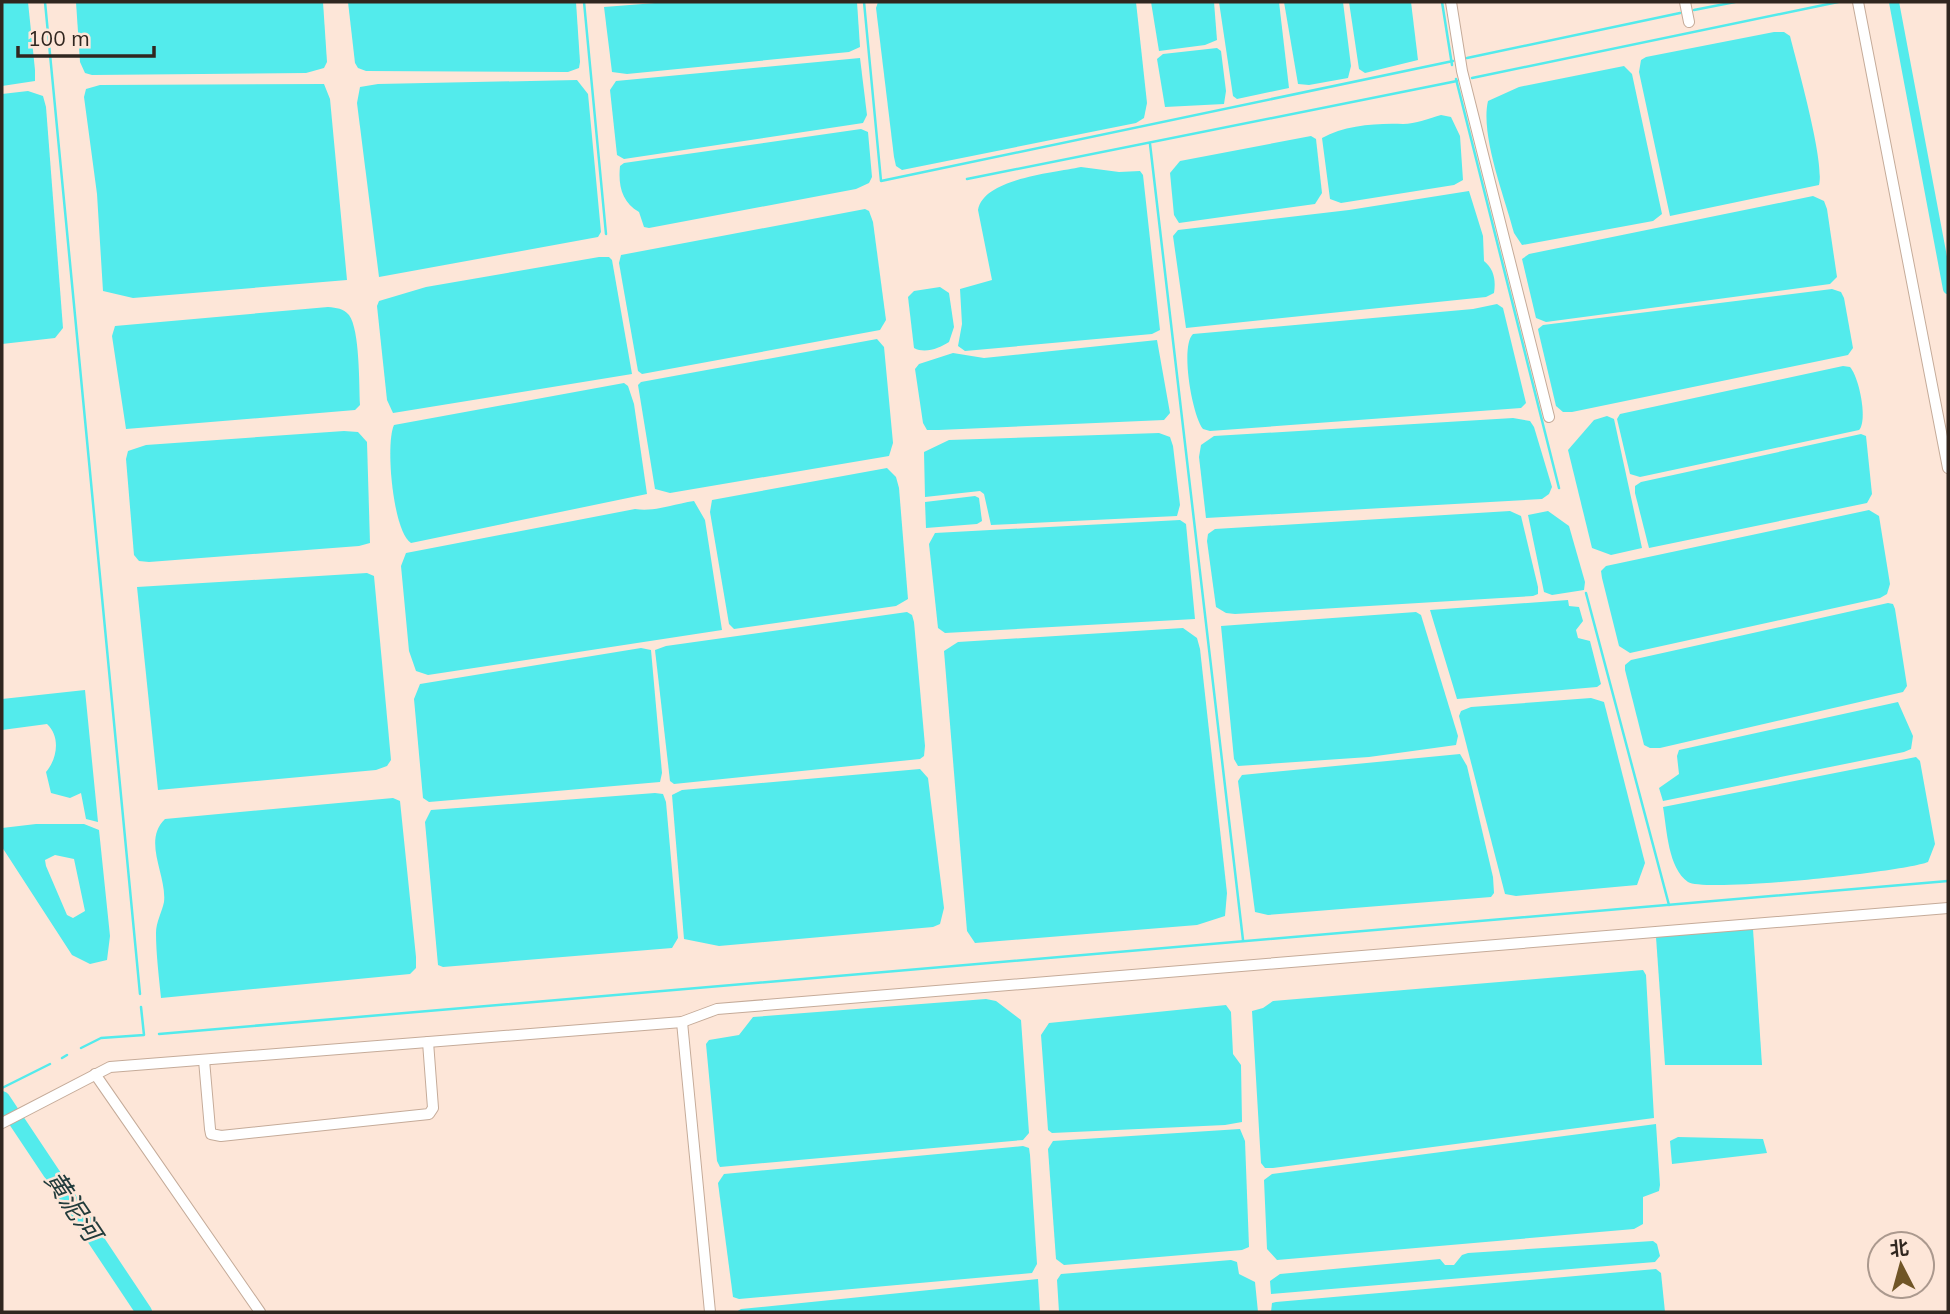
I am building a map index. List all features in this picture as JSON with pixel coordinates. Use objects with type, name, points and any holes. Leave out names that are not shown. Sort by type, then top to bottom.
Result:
[{"type":"street","points":[[1451,2],[1462,71],[1549,417]]},
{"type":"street","points":[[1685,2],[1689,22]]},
{"type":"street","points":[[1858,2],[1948,468]]},
{"type":"street","points":[[2,1123],[110,1067],[682,1022],[717,1009],[1948,908]]},
{"type":"street","points":[[682,1022],[710,1312]]},
{"type":"street","points":[[204,1060],[211,1134],[221,1136],[429,1114],[433,1108],[428,1042]]},
{"type":"street","points":[[95,1074],[260,1312]]},
{"type":"water","points":[[2,2],[28,2],[35,81],[2,86]]},
{"type":"water","points":[[76,2],[323,2],[327,62],[324,68],[306,73],[92,75],[85,73],[80,62]]},
{"type":"water","points":[[348,2],[576,2],[579,68],[568,72],[366,71],[358,68],[355,63]]},
{"type":"water","points":[[668,2],[857,2],[860,47],[849,52],[627,74],[612,72],[604,7]]},
{"type":"water","points":[[878,2],[1136,2],[1147,103],[1144,118],[1136,123],[902,170],[896,166],[894,157],[876,8]]},
{"type":"water","points":[[1151,2],[1214,2],[1217,40],[1205,45],[1159,51]]},
{"type":"water","points":[[1219,2],[1279,2],[1289,88],[1237,99],[1233,96]]},
{"type":"water","points":[[1284,2],[1343,2],[1351,66],[1348,78],[1309,85],[1298,84]]},
{"type":"water","points":[[1349,2],[1411,2],[1418,60],[1365,73],[1359,69]]},
{"type":"water","points":[[1784,32],[1790,36],[1814,135],[1820,173],[1819,185],[1670,216],[1639,72],[1641,60]]},
{"type":"water","points":[[1217,48],[1221,51],[1226,91],[1224,104],[1165,107],[1157,59],[1163,54]]},
{"type":"water","points":[[860,58],[867,115],[863,123],[624,159],[617,155],[610,90],[616,81]]},
{"type":"water","points":[[1624,66],[1632,74],[1662,214],[1653,221],[1522,245],[1514,233],[1490,148],[1486,115],[1488,101],[1519,87]]},
{"type":"water","points":[[577,80],[588,94],[601,232],[598,237],[379,277],[357,103],[360,87],[378,84]]},
{"type":"water","points":[[324,84],[330,99],[347,280],[133,298],[103,291],[97,194],[84,97],[86,89],[100,85]]},
{"type":"water","points":[[28,91],[43,96],[46,107],[63,328],[55,338],[2,344],[2,94]]},
{"type":"water","points":[[1441,115],[1451,117],[1460,136],[1463,180],[1454,185],[1341,203],[1330,199],[1322,138],[1351,128],[1408,124]]},
{"type":"water","points":[[861,129],[868,132],[872,177],[869,183],[856,189],[649,228],[644,227],[639,212],[625,198],[621,187],[620,166],[624,163]]},
{"type":"water","points":[[1311,136],[1316,139],[1322,193],[1315,204],[1179,223],[1174,215],[1170,173],[1180,161]]},
{"type":"water","points":[[1081,167],[1119,172],[1140,171],[1143,175],[1160,330],[1152,334],[965,351],[958,346],[962,324],[960,289],[992,280],[978,210],[983,199],[1006,184]]},
{"type":"water","points":[[1469,191],[1483,236],[1484,261],[1492,271],[1494,279],[1494,293],[1486,297],[1186,328],[1173,236],[1178,230],[1349,210]]},
{"type":"water","points":[[1813,196],[1824,201],[1827,209],[1837,277],[1830,284],[1546,322],[1536,318],[1522,259],[1529,254]]},
{"type":"water","points":[[865,209],[869,211],[873,222],[886,320],[880,330],[642,374],[638,371],[619,263],[621,255]]},
{"type":"water","points":[[609,257],[612,260],[632,374],[393,413],[387,400],[377,306],[379,301],[426,287]]},
{"type":"water","points":[[940,287],[949,293],[954,327],[949,342],[932,350],[918,350],[914,348],[908,297],[914,291]]},
{"type":"water","points":[[1832,289],[1841,292],[1844,298],[1853,348],[1848,355],[1572,412],[1563,412],[1556,406],[1538,329],[1543,325]]},
{"type":"water","points":[[1497,304],[1503,308],[1526,403],[1521,408],[1210,431],[1203,429],[1199,421],[1189,381],[1188,352],[1193,334],[1473,309]]},
{"type":"water","points":[[328,307],[344,311],[353,322],[360,405],[355,410],[126,429],[112,336],[115,326]]},
{"type":"water","points":[[877,339],[884,347],[893,443],[889,456],[670,493],[655,489],[638,385],[641,382]]},
{"type":"water","points":[[1157,340],[1170,413],[1164,420],[939,430],[927,430],[923,423],[915,369],[919,364],[953,353],[984,358]]},
{"type":"water","points":[[1843,366],[1850,367],[1859,389],[1863,417],[1859,430],[1640,477],[1630,474],[1617,419],[1620,414]]},
{"type":"water","points":[[624,383],[628,386],[634,404],[647,494],[411,543],[405,536],[399,523],[392,487],[390,450],[394,425]]},
{"type":"water","points":[[1607,416],[1614,419],[1642,548],[1611,555],[1592,548],[1568,450],[1594,420]]},
{"type":"water","points":[[1513,418],[1530,421],[1534,427],[1552,487],[1549,494],[1542,499],[1206,518],[1199,457],[1201,445],[1214,436]]},
{"type":"water","points":[[358,432],[367,442],[370,543],[149,562],[139,561],[134,555],[126,459],[128,451],[146,445]]},
{"type":"water","points":[[1159,433],[1170,437],[1173,446],[1180,505],[1177,516],[991,525],[984,494],[980,491],[925,497],[924,452],[949,440]]},
{"type":"water","points":[[1861,434],[1866,436],[1872,494],[1867,503],[1649,548],[1635,493],[1635,486],[1641,482]]},
{"type":"water","points":[[887,468],[896,477],[899,488],[908,599],[896,606],[734,629],[729,624],[710,512],[712,500]]},
{"type":"water","points":[[975,496],[979,498],[982,521],[977,524],[926,528],[925,502]]},
{"type":"water","points":[[694,501],[705,520],[722,630],[428,675],[416,671],[409,651],[401,566],[406,553],[635,509],[657,509]]},
{"type":"water","points":[[1869,510],[1879,516],[1890,584],[1887,594],[1880,598],[1630,653],[1619,646],[1602,578],[1601,571],[1606,566]]},
{"type":"water","points":[[1510,511],[1521,516],[1538,587],[1538,594],[1533,596],[1235,614],[1226,613],[1216,607],[1207,541],[1208,534],[1215,529]]},
{"type":"water","points":[[1548,511],[1569,526],[1585,582],[1584,590],[1552,595],[1544,592],[1528,515]]},
{"type":"water","points":[[1180,520],[1186,524],[1195,619],[945,633],[938,628],[929,544],[935,533]]},
{"type":"water","points":[[367,573],[374,576],[391,760],[387,766],[376,770],[158,790],[137,587]]},
{"type":"water","points":[[1568,600],[1569,606],[1579,607],[1583,621],[1576,630],[1578,638],[1590,641],[1601,684],[1597,687],[1457,699],[1430,610]]},
{"type":"water","points":[[1893,604],[1895,609],[1907,686],[1903,692],[1660,748],[1644,745],[1625,670],[1625,665],[1631,660]]},
{"type":"water","points":[[907,612],[912,615],[914,622],[925,746],[924,756],[920,759],[674,784],[670,781],[655,650],[666,646]]},
{"type":"water","points":[[1416,612],[1421,615],[1458,736],[1456,745],[1369,757],[1238,766],[1234,759],[1221,626]]},
{"type":"water","points":[[1183,628],[1197,638],[1200,649],[1227,893],[1225,916],[1197,925],[975,943],[967,931],[944,651],[958,642]]},
{"type":"water","points":[[641,648],[651,650],[662,773],[660,782],[429,802],[423,798],[414,699],[420,684]]},
{"type":"water","points":[[85,690],[98,822],[86,819],[81,793],[70,798],[51,793],[46,772],[55,755],[56,741],[47,724],[2,730],[2,699]]},
{"type":"water","points":[[1591,698],[1604,702],[1645,863],[1637,885],[1516,896],[1505,894],[1459,716],[1461,711],[1471,707]]},
{"type":"water","points":[[1898,702],[1913,736],[1911,749],[1904,752],[1663,801],[1659,788],[1679,774],[1679,750]]},
{"type":"water","points":[[1460,754],[1467,766],[1493,877],[1494,893],[1491,897],[1268,915],[1255,912],[1238,781],[1242,775]]},
{"type":"water","points":[[1916,757],[1920,761],[1935,844],[1928,862],[1846,876],[1730,885],[1688,882],[1676,868],[1663,807]]},
{"type":"water","points":[[920,769],[928,778],[944,908],[940,924],[933,927],[719,946],[684,939],[672,795],[682,790]]},
{"type":"water","points":[[663,794],[666,802],[678,938],[672,948],[443,967],[438,965],[425,822],[431,810]]},
{"type":"water","points":[[393,798],[400,801],[416,957],[416,968],[410,974],[161,998],[156,933],[164,892],[155,848],[158,828],[165,819]]},
{"type":"water","points":[[36,824],[84,824],[99,830],[110,936],[107,960],[90,964],[72,955],[2,847],[2,828]],"holes":[[[55,855],[74,859],[85,911],[73,918],[67,915],[45,860]]]},
{"type":"water","points":[[1753,929],[1762,1065],[1665,1065],[1656,937]]},
{"type":"water","points":[[1643,970],[1646,975],[1654,1118],[1273,1168],[1265,1168],[1261,1163],[1252,1011],[1273,1001]]},
{"type":"water","points":[[986,999],[996,1001],[1021,1020],[1029,1133],[1023,1140],[720,1167],[717,1161],[706,1044],[709,1040],[739,1035],[753,1017]]},
{"type":"water","points":[[1226,1005],[1231,1012],[1233,1054],[1241,1065],[1242,1122],[1052,1133],[1048,1130],[1041,1035],[1049,1023]]},
{"type":"water","points":[[1656,1124],[1659,1191],[1643,1197],[1643,1224],[1634,1229],[1277,1260],[1267,1249],[1264,1180],[1272,1174]]},
{"type":"water","points":[[1240,1129],[1245,1141],[1249,1247],[1242,1250],[1064,1265],[1056,1259],[1048,1149],[1053,1141]]},
{"type":"water","points":[[1678,1137],[1763,1139],[1767,1153],[1672,1164],[1670,1141]]},
{"type":"water","points":[[1023,1146],[1029,1148],[1030,1155],[1037,1264],[1032,1273],[739,1299],[733,1297],[718,1183],[724,1174]]},
{"type":"water","points":[[1653,1241],[1657,1244],[1660,1256],[1655,1262],[1271,1294],[1270,1281],[1280,1274],[1440,1259],[1445,1265],[1454,1265],[1462,1255],[1468,1253]]},
{"type":"water","points":[[1231,1260],[1237,1262],[1239,1274],[1255,1282],[1258,1312],[1059,1312],[1057,1280],[1061,1274]]},
{"type":"water","points":[[1656,1269],[1661,1273],[1665,1312],[1271,1312],[1272,1303],[1276,1302]]},
{"type":"water","points":[[1038,1279],[1040,1312],[736,1312],[741,1309]]},
{"type":"waterway","points":[[45,2],[140,994]]},
{"type":"waterway","points":[[584,2],[606,234]]},
{"type":"waterway","points":[[864,2],[881,181],[1453,61]]},
{"type":"waterway","points":[[1442,2],[1452,65]]},
{"type":"waterway","points":[[1694,10],[1735,2]]},
{"type":"waterway","points":[[1472,78],[1838,2]]},
{"type":"waterway","points":[[1894,2],[1948,289]]},
{"type":"waterway","points":[[1467,58],[1680,13]]},
{"type":"waterway","points":[[1456,79],[1559,488]]},
{"type":"waterway","points":[[967,179],[1457,81]]},
{"type":"waterway","points":[[1150,144],[1243,940]]},
{"type":"waterway","points":[[1586,593],[1669,905]]},
{"type":"waterway","points":[[159,1034],[1948,881]]},
{"type":"waterway","points":[[81,1048],[101,1038],[144,1035],[141,1007]]},
{"type":"waterway","points":[[62,1058],[67,1055]]},
{"type":"waterway","points":[[2,1088],[50,1064]]},
{"type":"waterway","name":"黄泥河","points":[[2,1099],[144,1312]]}]
